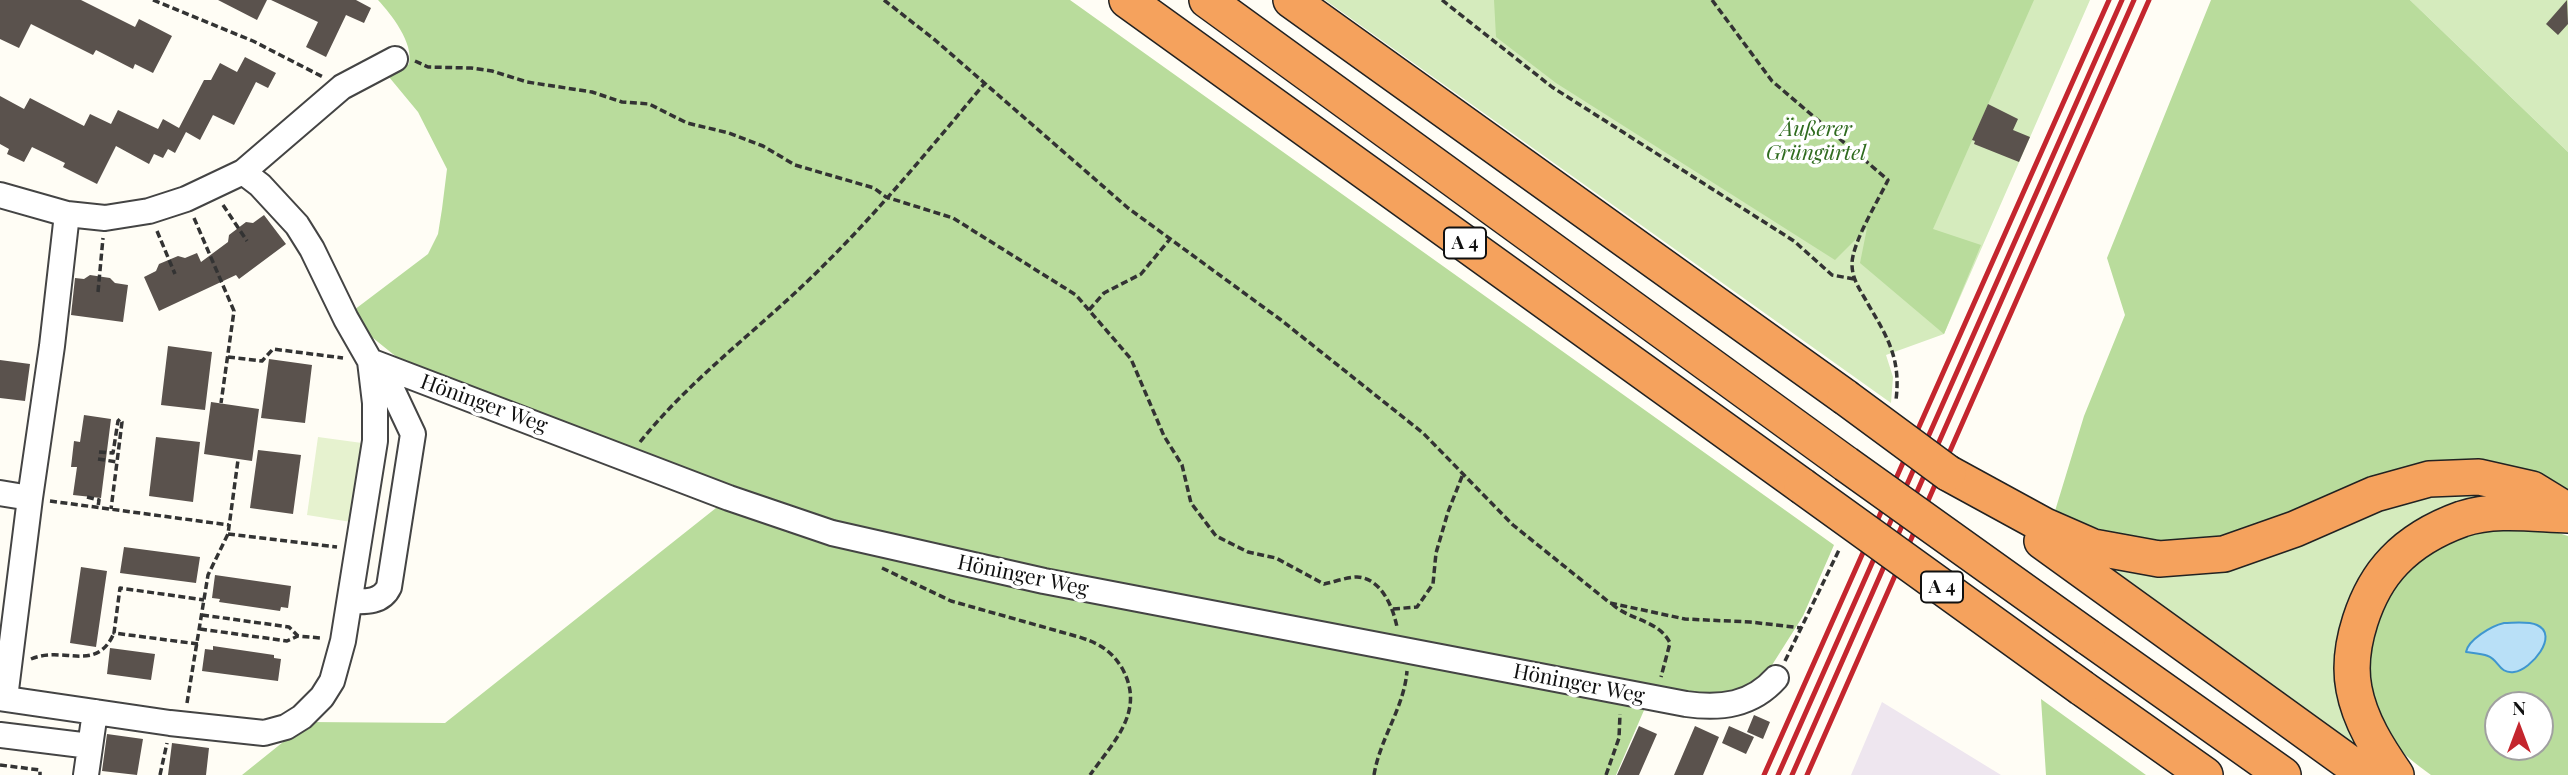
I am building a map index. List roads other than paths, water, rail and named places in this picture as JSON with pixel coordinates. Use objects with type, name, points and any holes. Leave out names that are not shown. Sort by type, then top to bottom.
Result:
[{"type":"highway","name":"A 4","points":[[1127,0],[2206,775]]},
{"type":"highway","name":"A 4","points":[[1207,0],[1846,464],[2283,775]]},
{"type":"highway","points":[[1296,5],[1845,397],[2366,775]]},
{"type":"highway","points":[[1948,473],[2045,526],[2093,547],[2159,559],[2224,554],[2295,529],[2375,494],[2429,479],[2479,477],[2532,489],[2568,513]]},
{"type":"highway","points":[[2396,775],[2371,737],[2354,690],[2352,652],[2367,601],[2393,561],[2428,534],[2463,519],[2495,513],[2568,513]]},
{"type":"street","points":[[0,195],[67,214],[105,218],[149,211],[186,199],[243,172],[342,88],[395,59]]},
{"type":"street","points":[[243,172],[260,185],[297,225],[312,248],[346,319],[370,361],[388,381],[405,414],[413,441],[389,587],[380,599],[351,601]]},
{"type":"street","points":[[67,214],[52,346],[4,690],[95,712],[174,724],[264,733],[286,727],[302,717],[322,697],[332,681],[351,601],[376,424],[370,361]]},
{"type":"street","name":"Höninger Weg","points":[[370,361],[729,498],[832,533],[1044,581],[1706,707],[1724,706],[1754,697],[1776,678]]},
{"type":"street","points":[[0,493],[30,498]]},
{"type":"street","points":[[86,775],[95,712]]},
{"type":"street","points":[[0,735],[90,746]]},
{"type":"water","points":[[2504,623],[2537,625],[2546,636],[2535,659],[2514,672],[2505,671],[2488,656],[2466,652],[2481,634]]},
{"type":"railway","points":[[1764,775],[2109,0]]},
{"type":"railway","points":[[1778,775],[2122,0]]},
{"type":"railway","points":[[1792,775],[2134,0]]},
{"type":"railway","points":[[1807,775],[2149,0]]},
{"type":"park label","name":"Äußerer Grüngürtel","points":[[1816,141]]}]
